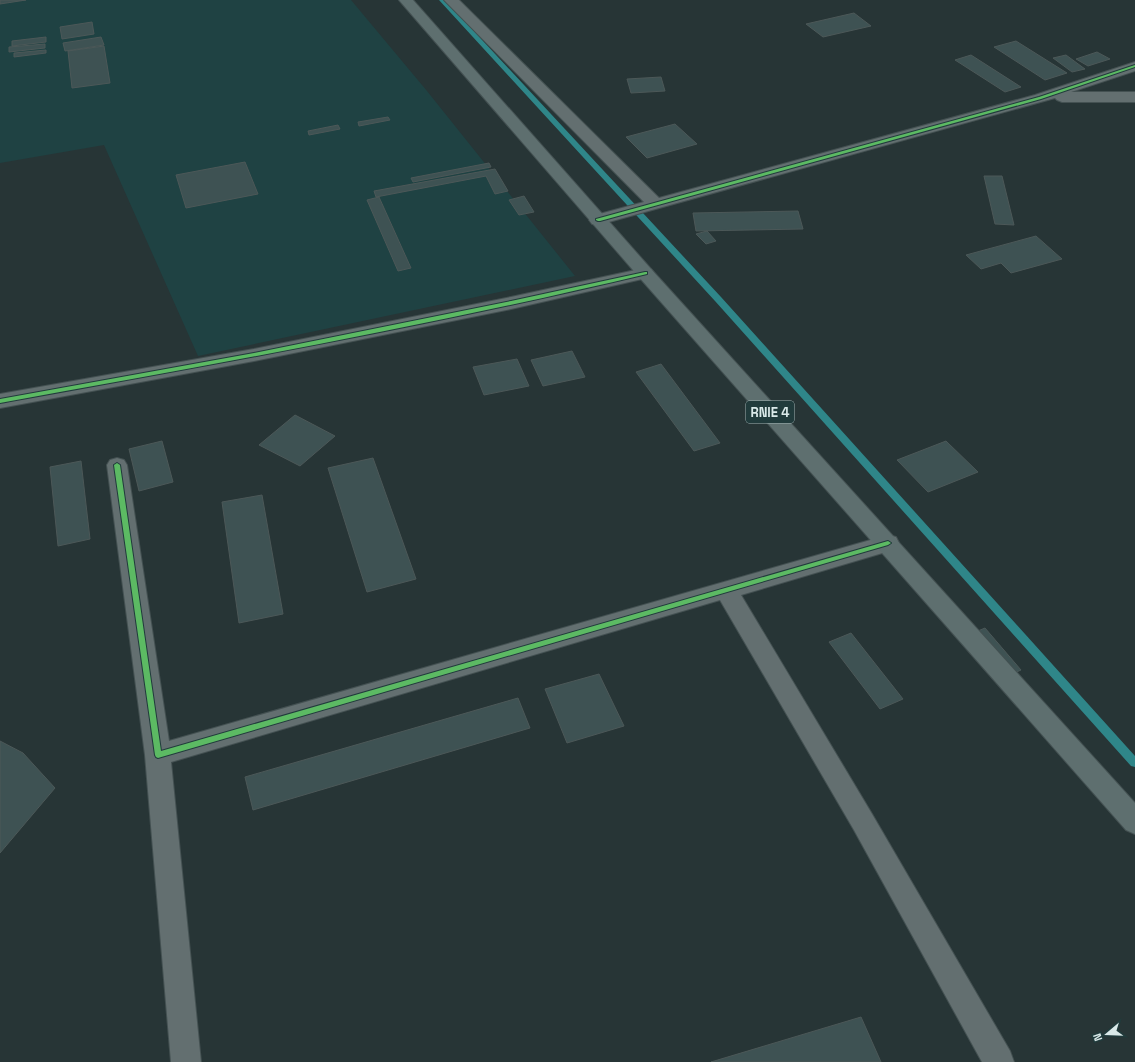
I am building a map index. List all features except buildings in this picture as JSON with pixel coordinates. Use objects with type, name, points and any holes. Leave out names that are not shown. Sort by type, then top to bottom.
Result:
[{"type":"main road","name":"RNIE 4","points":[[406,0],[645,273],[888,543],[1135,822]]},
{"type":"street","points":[[451,0],[654,203]]},
{"type":"street","points":[[598,220],[654,203],[849,152],[1040,98],[1135,66]]},
{"type":"street","points":[[1040,98],[1135,97]]},
{"type":"street","points":[[0,401],[254,355],[510,303],[645,273]]},
{"type":"street","points":[[118,465],[158,755],[186,1062]]},
{"type":"street","points":[[158,755],[888,543]]},
{"type":"street","points":[[726,590],[858,815],[999,1062]]},
{"type":"shaded area","points":[[0,0],[351,0],[427,91],[575,276],[198,356],[104,145],[0,163]]},
{"type":"waterway","points":[[442,0],[718,299],[1135,763]]},
{"type":"cycle path","points":[[598,220],[1040,98],[1135,66]]},
{"type":"cycle path","points":[[0,401],[254,355],[511,303],[645,273]]},
{"type":"cycle path","points":[[117,465],[158,755],[888,543]]}]
